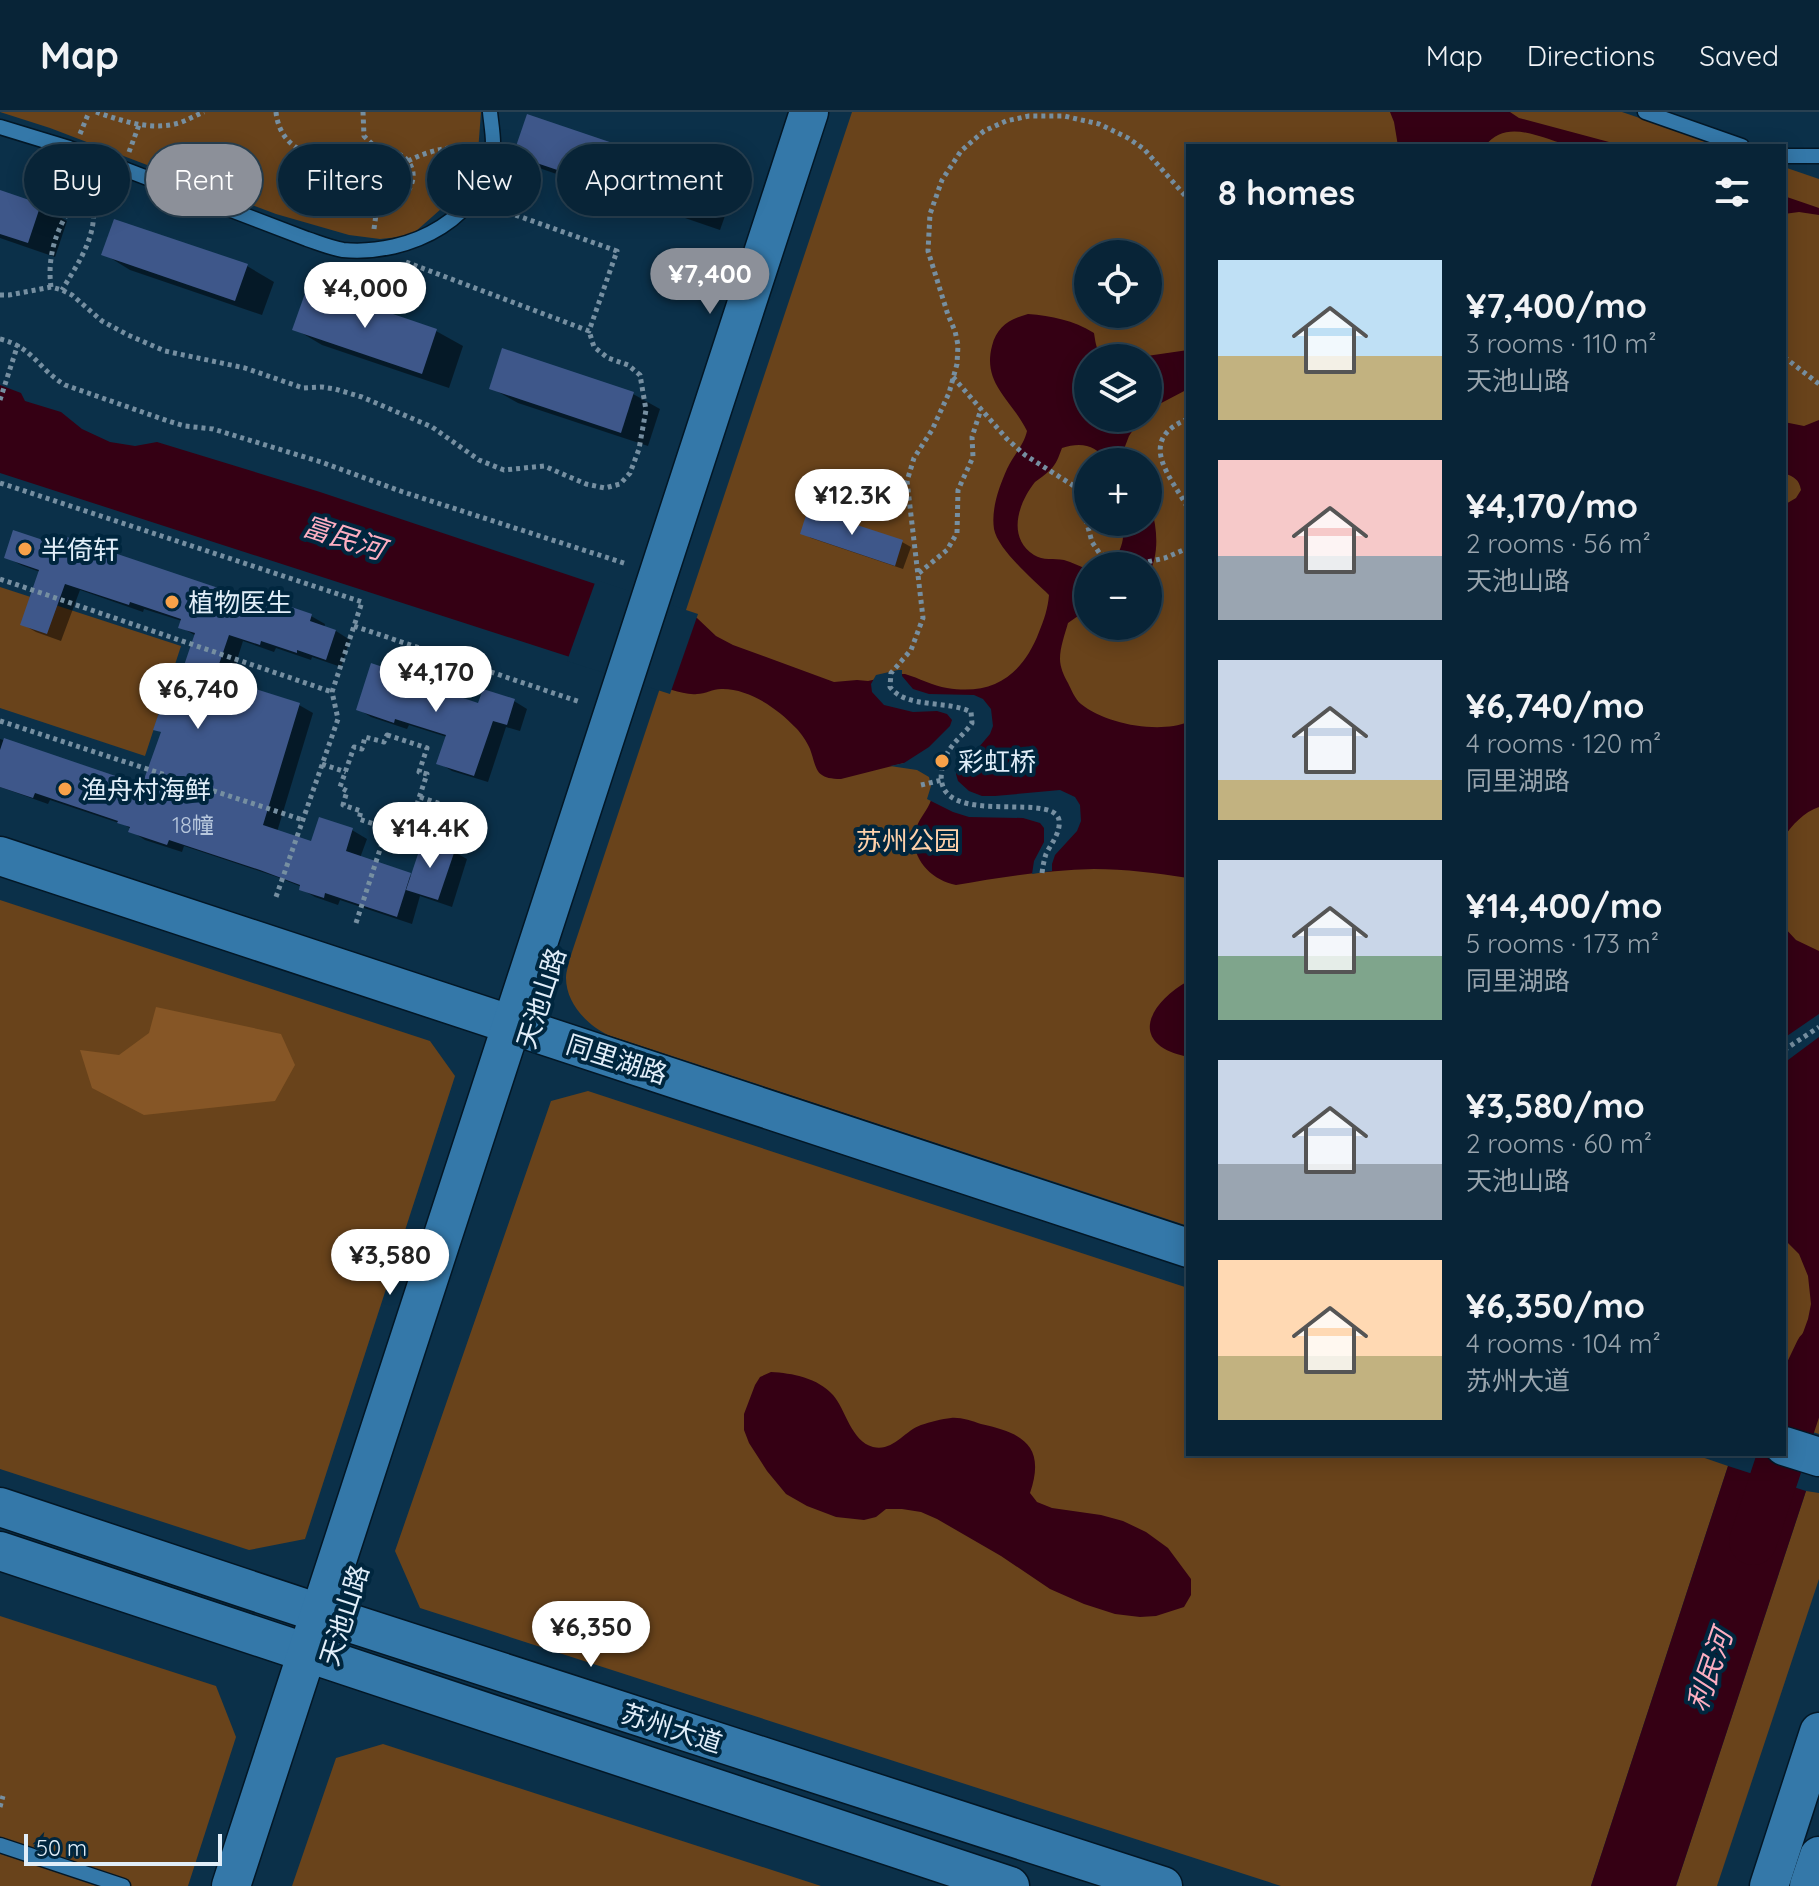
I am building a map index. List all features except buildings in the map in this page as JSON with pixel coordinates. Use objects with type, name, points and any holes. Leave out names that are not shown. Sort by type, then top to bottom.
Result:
[{"type":"street","points":[[679,542],[809,112]]},
{"type":"street","points":[[679,542],[832,112]]},
{"type":"street","name":"天池山路","points":[[256,1886],[330,1617],[679,542]]},
{"type":"street","name":"同里湖路","points":[[0,856],[1186,1247]]},
{"type":"street","points":[[1786,1447],[1819,1457]]},
{"type":"street","name":"苏州大道","points":[[0,1507],[1163,1886]]},
{"type":"street","name":"苏州大道","points":[[0,1551],[1010,1886]]},
{"type":"street","name":"天池山路","points":[[231,1886],[318,1657]]},
{"type":"street","points":[[1769,1886],[1819,1732]]},
{"type":"street","points":[[1809,1886],[1819,1856]]},
{"type":"lane","points":[[490,112],[493,144]]},
{"type":"lane","points":[[1645,112],[1736,144]]},
{"type":"lane","points":[[0,127],[56,144]]},
{"type":"lane","points":[[1786,156],[1819,156]]},
{"type":"lane","points":[[130,171],[339,249],[376,251],[418,240],[455,216]]},
{"type":"lane","points":[[0,1845],[123,1886]]},
{"type":"path","points":[[96,112],[132,124],[153,126],[179,123],[204,112]]},
{"type":"path","points":[[276,112],[277,125],[291,144]]},
{"type":"path","points":[[363,112],[364,136],[372,144]]},
{"type":"path","points":[[1042,873],[1045,857],[1057,832],[1057,815],[1040,807],[979,807],[950,794],[942,780],[945,758],[972,723],[971,712],[959,707],[905,698],[894,693],[889,682],[891,673],[911,650],[923,618],[907,481],[914,458],[932,430],[949,393],[957,364],[955,331],[928,251],[930,214],[942,180],[961,151],[984,131],[1006,121],[1029,116],[1064,116],[1099,124],[1128,138],[1144,149],[1186,197]]},
{"type":"path","points":[[130,149],[139,125]]},
{"type":"path","points":[[51,287],[49,272],[56,236],[66,214],[86,188],[93,205],[89,239],[62,290]]},
{"type":"path","points":[[0,295],[51,287],[62,290],[102,321],[165,351],[245,368],[303,388],[322,387],[349,393],[432,427],[479,460],[504,470],[544,466],[586,484],[605,488],[620,484],[630,473],[639,449],[646,410],[640,375],[594,347],[589,331],[617,251],[519,216]]},
{"type":"path","points":[[376,251],[589,331]]},
{"type":"path","points":[[0,339],[18,344],[53,378],[65,385],[168,421],[222,431],[321,462],[403,492],[627,564]]},
{"type":"path","points":[[0,400],[18,344]]},
{"type":"path","points":[[1786,359],[1819,384]]},
{"type":"path","points":[[953,377],[1007,439],[1025,455],[1074,486],[1092,542],[1100,554],[1121,563],[1138,564],[1186,549]]},
{"type":"path","points":[[918,574],[947,550],[957,533],[958,490],[973,457],[972,437],[981,409]]},
{"type":"path","points":[[1186,420],[1167,433],[1160,446],[1165,472],[1186,504]]},
{"type":"path","points":[[0,483],[362,602],[332,692],[338,719],[276,897]]},
{"type":"path","points":[[0,579],[332,692]]},
{"type":"path","points":[[354,626],[580,702]]},
{"type":"path","points":[[0,721],[303,820]]},
{"type":"path","points":[[387,735],[427,748],[419,772],[427,774],[420,797],[412,819],[404,816],[398,832],[359,819],[361,811],[343,805],[347,791],[340,787],[354,747],[362,749],[365,737],[384,742],[387,735]]},
{"type":"path","points":[[322,764],[346,772]]},
{"type":"path","points":[[921,785],[942,780]]},
{"type":"path","points":[[420,797],[485,819]]},
{"type":"path","points":[[356,923],[387,828]]},
{"type":"path","points":[[1786,1049],[1819,1027]]},
{"type":"path","points":[[0,1807],[3,1796]]},
{"type":"green space","points":[[0,112],[481,112],[479,144],[427,144],[427,216],[433,216],[415,232],[380,239],[349,235],[283,216],[411,216],[411,144],[278,144],[278,215],[262,209],[262,144],[146,144],[146,165],[130,158],[130,144],[92,144]]},
{"type":"green space","name":"苏州公园","points":[[852,112],[1622,112],[1716,144],[1186,144],[1186,1225],[608,1035],[579,1012],[567,987],[570,958]]},
{"type":"green space","points":[[1786,168],[1819,179],[1819,1434],[1786,1424]]},
{"type":"green space","points":[[0,587],[181,646],[145,756],[0,708]]},
{"type":"green space","points":[[0,900],[430,1041],[455,1076],[305,1539],[249,1550],[0,1469]]},
{"type":"green space","points":[[588,1091],[1186,1287],[1186,1456],[1699,1456],[1728,1466],[1591,1886],[1281,1886],[420,1608],[395,1551],[551,1101]]},
{"type":"green space","points":[[1806,1491],[1819,1493],[1819,1579],[1717,1886],[1676,1886]]},
{"type":"green space","points":[[0,1616],[216,1686],[236,1737],[188,1886],[0,1886]]},
{"type":"green space","points":[[383,1744],[821,1886],[292,1886],[336,1758]]},
{"type":"shaded area","points":[[156,1007],[281,1034],[295,1065],[275,1101],[144,1115],[92,1088],[80,1050],[119,1055],[149,1033]]},
{"type":"water","points":[[1390,112],[1510,112],[1519,118],[1616,144],[1566,144],[1515,131],[1494,137],[1487,144],[1398,144]]},
{"type":"water","points":[[1786,197],[1819,208],[1819,215],[1786,214]]},
{"type":"water","name":"富民河","points":[[1028,314],[1062,319],[1074,324],[1074,328],[1084,328],[1094,333],[1096,344],[1074,344],[1074,432],[1132,432],[1124,448],[1075,445],[1062,448],[1054,466],[1035,482],[1024,499],[1018,529],[1025,548],[1037,557],[1074,564],[1074,619],[1068,623],[1060,662],[1079,702],[1104,717],[1133,725],[1162,727],[1186,722],[1186,878],[1094,869],[1024,874],[956,885],[946,882],[923,865],[915,848],[916,829],[931,800],[932,775],[904,763],[841,779],[821,775],[809,746],[798,730],[771,707],[752,696],[718,689],[694,694],[672,690],[0,473],[0,385],[21,393],[25,401],[61,412],[82,429],[110,442],[135,446],[157,442],[320,492],[697,618],[716,636],[733,645],[834,682],[868,681],[905,674],[942,687],[979,689],[1005,679],[1024,660],[1046,614],[1049,595],[1002,546],[994,529],[995,506],[1001,483],[1027,431],[1000,391],[991,371],[992,346],[1005,324]]},
{"type":"water","points":[[1186,350],[1186,390],[1162,403],[1162,354]]},
{"type":"water","points":[[1819,420],[1819,807],[1799,819],[1786,834],[1786,504],[1796,498],[1801,490],[1796,479],[1786,474],[1786,422],[1804,426]]},
{"type":"water","points":[[1156,536],[1155,552],[1119,552],[1123,537]]},
{"type":"water","points":[[1786,929],[1796,940],[1819,951],[1819,1416],[1786,1405],[1786,1366],[1800,1341],[1811,1304],[1808,1276],[1799,1254],[1786,1241]]},
{"type":"water","points":[[1186,982],[1186,1056],[1169,1051],[1157,1043],[1151,1034],[1150,1023],[1154,1012],[1174,990]]},
{"type":"water","points":[[771,1372],[804,1378],[827,1389],[838,1401],[859,1438],[873,1447],[887,1447],[921,1425],[951,1418],[996,1428],[1019,1437],[1033,1453],[1035,1464],[1030,1493],[1037,1502],[1052,1508],[1123,1521],[1146,1532],[1168,1548],[1191,1579],[1191,1595],[1184,1607],[1156,1616],[1115,1614],[1050,1589],[1001,1556],[921,1512],[886,1509],[876,1517],[864,1520],[836,1517],[807,1506],[786,1494],[767,1471],[744,1430],[744,1414],[755,1385],[760,1377]]},
{"type":"water","points":[[1728,1466],[1806,1491],[1676,1886],[1591,1886]]},
{"type":"pier","points":[[596,580],[698,614],[670,694],[567,661]]},
{"type":"pier","points":[[902,670],[902,676],[913,689],[929,694],[974,695],[983,699],[991,709],[993,726],[990,734],[979,747],[961,757],[957,766],[958,781],[969,791],[982,796],[995,796],[1060,790],[1075,797],[1080,805],[1081,821],[1077,831],[1055,855],[1052,871],[1032,874],[1034,861],[1044,842],[1044,828],[1040,823],[1023,818],[969,817],[953,812],[927,799],[931,786],[929,777],[917,770],[890,766],[904,763],[929,747],[952,720],[947,714],[937,711],[913,712],[884,705],[872,692],[871,684],[876,675]]},
{"type":"pier","points":[[1819,1014],[1819,1037],[1786,1062],[1786,1037]]},
{"type":"waterway","name":"利民河","points":[[1786,1441],[1808,1374],[1819,1351]]},
{"type":"waterway","name":"利民河","points":[[1753,1541],[1781,1456]]},
{"type":"place","name":"半倚轩","points":[[25,549]]},
{"type":"place","name":"植物医生","points":[[172,602]]},
{"type":"place","name":"彩虹桥","points":[[942,761]]},
{"type":"place","name":"渔舟村海鲜","points":[[65,789]]}]
